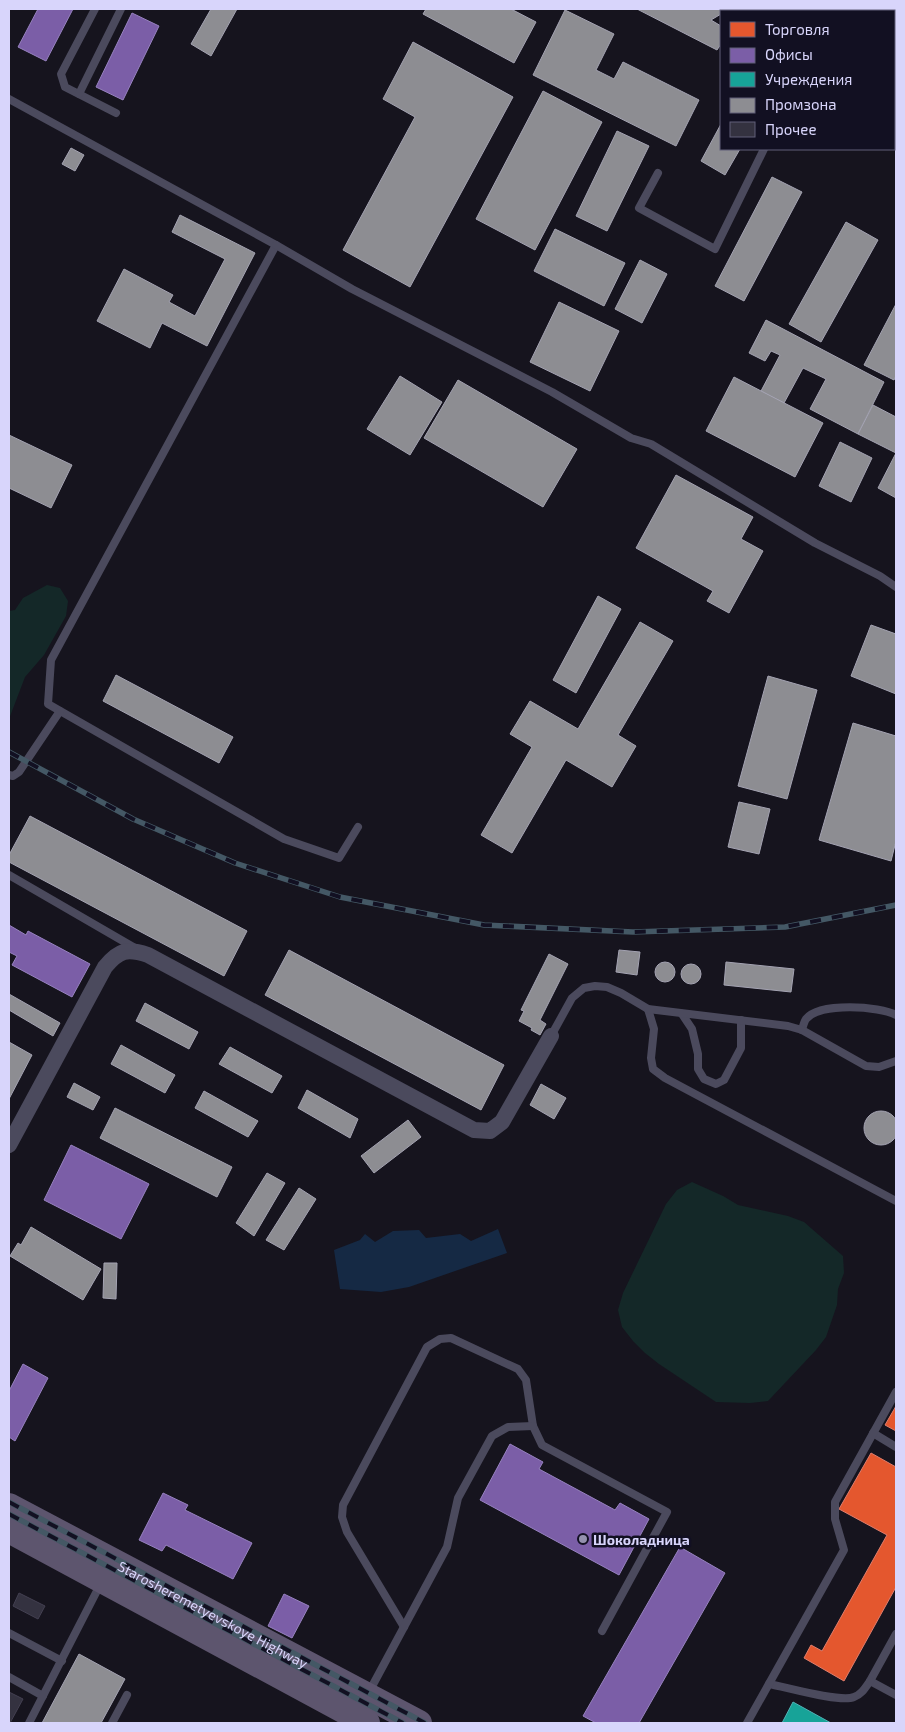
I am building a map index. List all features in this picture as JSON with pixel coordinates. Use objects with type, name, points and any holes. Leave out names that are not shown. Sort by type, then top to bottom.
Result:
[{"type":"main road","name":"Starosheremetyevskoye Highway","points":[[9,1506],[418,1723]]},
{"type":"main road","name":"Starosheremetyevskoye Highway","points":[[9,1530],[367,1723]]},
{"type":"street","points":[[9,1145],[105,967],[113,957],[122,952],[134,950],[148,955],[474,1130],[490,1131],[502,1122],[550,1036]]},
{"type":"lane","points":[[95,9],[62,74],[65,87],[116,113]]},
{"type":"lane","points":[[79,94],[121,9]]},
{"type":"lane","points":[[9,99],[276,245],[352,289],[552,392],[631,438],[651,444],[815,543],[880,576],[896,587]]},
{"type":"lane","points":[[658,173],[639,208],[715,249],[764,150]]},
{"type":"lane","points":[[276,245],[50,660],[48,704],[284,840],[339,858],[358,827]]},
{"type":"lane","points":[[9,775],[13,776],[19,772],[60,711]]},
{"type":"lane","points":[[9,875],[148,955]]},
{"type":"lane","points":[[550,1036],[572,998],[584,988],[596,986],[607,987],[621,993],[648,1009],[788,1026],[802,1030],[866,1066],[879,1067],[896,1061]]},
{"type":"lane","points":[[802,1030],[805,1020],[809,1016],[830,1008],[850,1007],[890,1012],[896,1015]]},
{"type":"lane","points":[[648,1009],[654,1029],[650,1058],[653,1069],[665,1078],[896,1201]]},
{"type":"lane","points":[[682,1014],[692,1029],[698,1054],[698,1069],[704,1079],[716,1084],[724,1080],[741,1048],[741,1020]]},
{"type":"lane","points":[[404,1627],[346,1532],[342,1517],[343,1505],[427,1347],[440,1339],[451,1338],[518,1369],[526,1380],[533,1426],[542,1445],[667,1512],[602,1631]]},
{"type":"lane","points":[[747,1723],[844,1550],[835,1519],[835,1502],[896,1392]]},
{"type":"lane","points":[[367,1696],[447,1547],[458,1498],[492,1436],[508,1427],[533,1426]]},
{"type":"lane","points":[[873,1433],[896,1446]]},
{"type":"lane","points":[[29,1723],[103,1580]]},
{"type":"lane","points":[[9,1633],[62,1661]]},
{"type":"lane","points":[[769,1684],[838,1698],[852,1698],[862,1692],[870,1681],[896,1634]]},
{"type":"lane","points":[[9,1677],[43,1696]]},
{"type":"lane","points":[[870,1681],[896,1695]]},
{"type":"lane","points":[[112,1723],[127,1695]]},
{"type":"green space","points":[[47,585],[60,588],[68,601],[66,616],[44,655],[25,677],[9,719],[9,611],[15,610],[23,598]]},
{"type":"green space","points":[[692,1182],[738,1205],[788,1216],[804,1222],[843,1256],[844,1273],[838,1289],[837,1305],[826,1337],[768,1401],[750,1403],[716,1402],[645,1353],[622,1327],[618,1310],[623,1293],[666,1204],[677,1190]]},
{"type":"water","points":[[498,1229],[507,1253],[409,1287],[381,1292],[340,1289],[334,1250],[360,1240],[365,1234],[375,1242],[393,1231],[419,1230],[426,1238],[460,1234],[471,1241]]},
{"type":"building: Торговля","points":[[896,1406],[896,1431],[885,1425]]},
{"type":"building: Торговля","points":[[871,1453],[896,1467],[896,1587],[844,1681],[804,1658],[811,1645],[822,1651],[887,1535],[839,1509]]},
{"type":"building: Офисы","points":[[38,9],[73,9],[46,61],[18,47]]},
{"type":"building: Офисы","points":[[132,13],[159,26],[123,100],[96,87]]},
{"type":"building: Офисы","points":[[9,925],[26,935],[28,931],[90,964],[72,997],[12,965],[17,956],[9,952]]},
{"type":"building: Офисы","points":[[71,1145],[149,1184],[121,1239],[44,1200]]},
{"type":"building: Офисы","points":[[23,1364],[48,1378],[15,1441],[9,1437],[9,1391]]},
{"type":"building: Офисы","points":[[510,1444],[543,1462],[539,1469],[615,1510],[620,1503],[649,1519],[619,1575],[480,1500]]},
{"type":"building: Офисы","points":[[163,1493],[188,1505],[185,1510],[252,1543],[233,1579],[166,1545],[162,1551],[139,1540]]},
{"type":"building: Офисы","points":[[680,1547],[725,1573],[639,1723],[596,1723],[583,1716]]},
{"type":"building: Офисы","points":[[284,1594],[309,1606],[292,1638],[268,1626]]},
{"type":"building: Учреждения","points":[[793,1702],[831,1723],[782,1723]]},
{"type":"building: Промзона","points":[[211,9],[237,9],[211,56],[191,44]]},
{"type":"building: Промзона","points":[[426,9],[511,9],[536,22],[514,63],[423,14]]},
{"type":"building: Промзона","points":[[637,9],[731,9],[720,10],[720,15],[711,20],[720,25],[720,46],[717,50]]},
{"type":"building: Промзона","points":[[807,9],[835,10],[808,10]]},
{"type":"building: Промзона","points":[[565,10],[614,34],[596,70],[614,79],[623,62],[699,100],[676,146],[533,75]]},
{"type":"building: Промзона","points":[[413,42],[513,97],[410,287],[343,250],[415,117],[383,99]]},
{"type":"building: Промзона","points":[[543,91],[602,122],[535,250],[476,219]]},
{"type":"building: Промзона","points":[[720,126],[720,150],[739,150],[725,175],[701,161]]},
{"type":"building: Промзона","points":[[617,131],[649,146],[607,231],[576,216]]},
{"type":"building: Промзона","points":[[71,148],[84,155],[75,171],[62,164]]},
{"type":"building: Промзона","points":[[772,177],[802,192],[744,301],[715,286]]},
{"type":"building: Промзона","points":[[180,215],[255,253],[207,346],[162,323],[150,348],[97,321],[124,269],[173,295],[169,302],[195,316],[225,259],[172,232]]},
{"type":"building: Промзона","points":[[846,222],[878,240],[821,342],[789,324]]},
{"type":"building: Промзона","points":[[555,229],[625,263],[604,306],[534,271]]},
{"type":"building: Промзона","points":[[640,260],[667,274],[642,323],[615,309]]},
{"type":"building: Промзона","points":[[559,302],[619,331],[590,391],[530,362]]},
{"type":"building: Промзона","points":[[896,304],[896,376],[894,380],[864,365]]},
{"type":"building: Промзона","points":[[766,320],[884,382],[858,434],[810,409],[826,379],[803,368],[784,403],[761,391],[780,355],[771,351],[765,361],[749,353]]},
{"type":"building: Промзона","points":[[400,376],[442,402],[410,455],[367,429]]},
{"type":"building: Промзона","points":[[734,377],[823,423],[795,477],[706,431]]},
{"type":"building: Промзона","points":[[458,380],[577,449],[543,507],[424,438]]},
{"type":"building: Промзона","points":[[873,405],[896,417],[896,453],[858,434]]},
{"type":"building: Промзона","points":[[9,435],[72,465],[51,508],[9,488]]},
{"type":"building: Промзона","points":[[840,442],[872,458],[851,502],[819,486]]},
{"type":"building: Промзона","points":[[896,453],[896,498],[878,488]]},
{"type":"building: Промзона","points":[[676,475],[753,517],[741,539],[763,551],[729,613],[707,601],[713,591],[636,548]]},
{"type":"building: Промзона","points":[[598,596],[621,609],[576,693],[553,680]]},
{"type":"building: Промзона","points":[[640,622],[673,641],[618,735],[636,746],[612,787],[566,760],[512,853],[481,835],[532,747],[510,734],[530,701],[578,729]]},
{"type":"building: Промзона","points":[[871,625],[896,634],[896,694],[851,676]]},
{"type":"building: Промзона","points":[[116,675],[233,737],[219,763],[103,701]]},
{"type":"building: Промзона","points":[[768,676],[817,690],[787,799],[738,786]]},
{"type":"building: Промзона","points":[[853,723],[896,736],[896,841],[891,861],[819,840]]},
{"type":"building: Промзона","points":[[739,802],[770,809],[759,854],[728,847]]},
{"type":"building: Промзона","points":[[30,816],[247,931],[224,976],[9,862],[9,855]]},
{"type":"building: Промзона","points":[[289,950],[504,1065],[481,1110],[265,995]]},
{"type":"building: Промзона","points":[[619,950],[640,952],[637,975],[616,972]]},
{"type":"building: Промзона","points":[[549,954],[568,964],[540,1020],[546,1024],[540,1035],[519,1021],[524,1011],[521,1010]]},
{"type":"building: Промзона","points":[[665,962],[672,965],[675,972],[672,979],[665,982],[658,979],[655,972],[658,965]]},
{"type":"building: Промзона","points":[[726,962],[794,969],[791,992],[724,985]]},
{"type":"building: Промзона","points":[[691,964],[698,967],[701,974],[698,981],[691,984],[684,981],[681,974],[684,967]]},
{"type":"building: Промзона","points":[[9,994],[60,1023],[53,1036],[9,1010]]},
{"type":"building: Промзона","points":[[145,1003],[198,1032],[189,1049],[136,1021]]},
{"type":"building: Промзона","points":[[9,1042],[32,1055],[9,1099]]},
{"type":"building: Промзона","points":[[121,1045],[175,1075],[165,1093],[111,1064]]},
{"type":"building: Промзона","points":[[230,1047],[282,1076],[272,1093],[219,1064]]},
{"type":"building: Промзона","points":[[74,1083],[100,1097],[93,1110],[67,1097]]},
{"type":"building: Промзона","points":[[541,1084],[566,1098],[554,1119],[530,1105]]},
{"type":"building: Промзона","points":[[307,1090],[358,1119],[350,1138],[298,1108]]},
{"type":"building: Промзона","points":[[204,1091],[258,1121],[248,1137],[195,1108]]},
{"type":"building: Промзона","points":[[115,1108],[232,1167],[217,1197],[100,1138]]},
{"type":"building: Промзона","points":[[881,1111],[888,1112],[893,1116],[897,1121],[897,1135],[893,1140],[888,1144],[881,1145],[874,1144],[869,1140],[865,1135],[864,1128],[865,1121],[869,1116],[874,1112]]},
{"type":"building: Промзона","points":[[408,1120],[421,1137],[374,1173],[361,1156]]},
{"type":"building: Промзона","points":[[267,1173],[285,1183],[254,1236],[236,1223]]},
{"type":"building: Промзона","points":[[299,1188],[316,1199],[284,1250],[266,1240]]},
{"type":"building: Промзона","points":[[31,1227],[101,1269],[83,1300],[10,1256],[18,1243],[21,1245]]},
{"type":"building: Промзона","points":[[104,1263],[117,1263],[116,1299],[103,1298]]},
{"type":"building: Промзона","points":[[79,1654],[125,1679],[101,1723],[42,1723]]},
{"type":"building: Прочее","points":[[19,1593],[45,1606],[38,1619],[13,1606]]},
{"type":"building: Прочее","points":[[9,1692],[23,1699],[10,1723],[9,1723]]},
{"type":"railway","points":[[9,752],[133,819],[235,863],[340,897],[484,925],[633,932],[785,927],[896,905]]},
{"type":"railway","points":[[9,1502],[425,1723]]},
{"type":"railway","points":[[9,1514],[403,1723]]},
{"type":"place","name":"Шоколадница","points":[[583,1539]]}]
